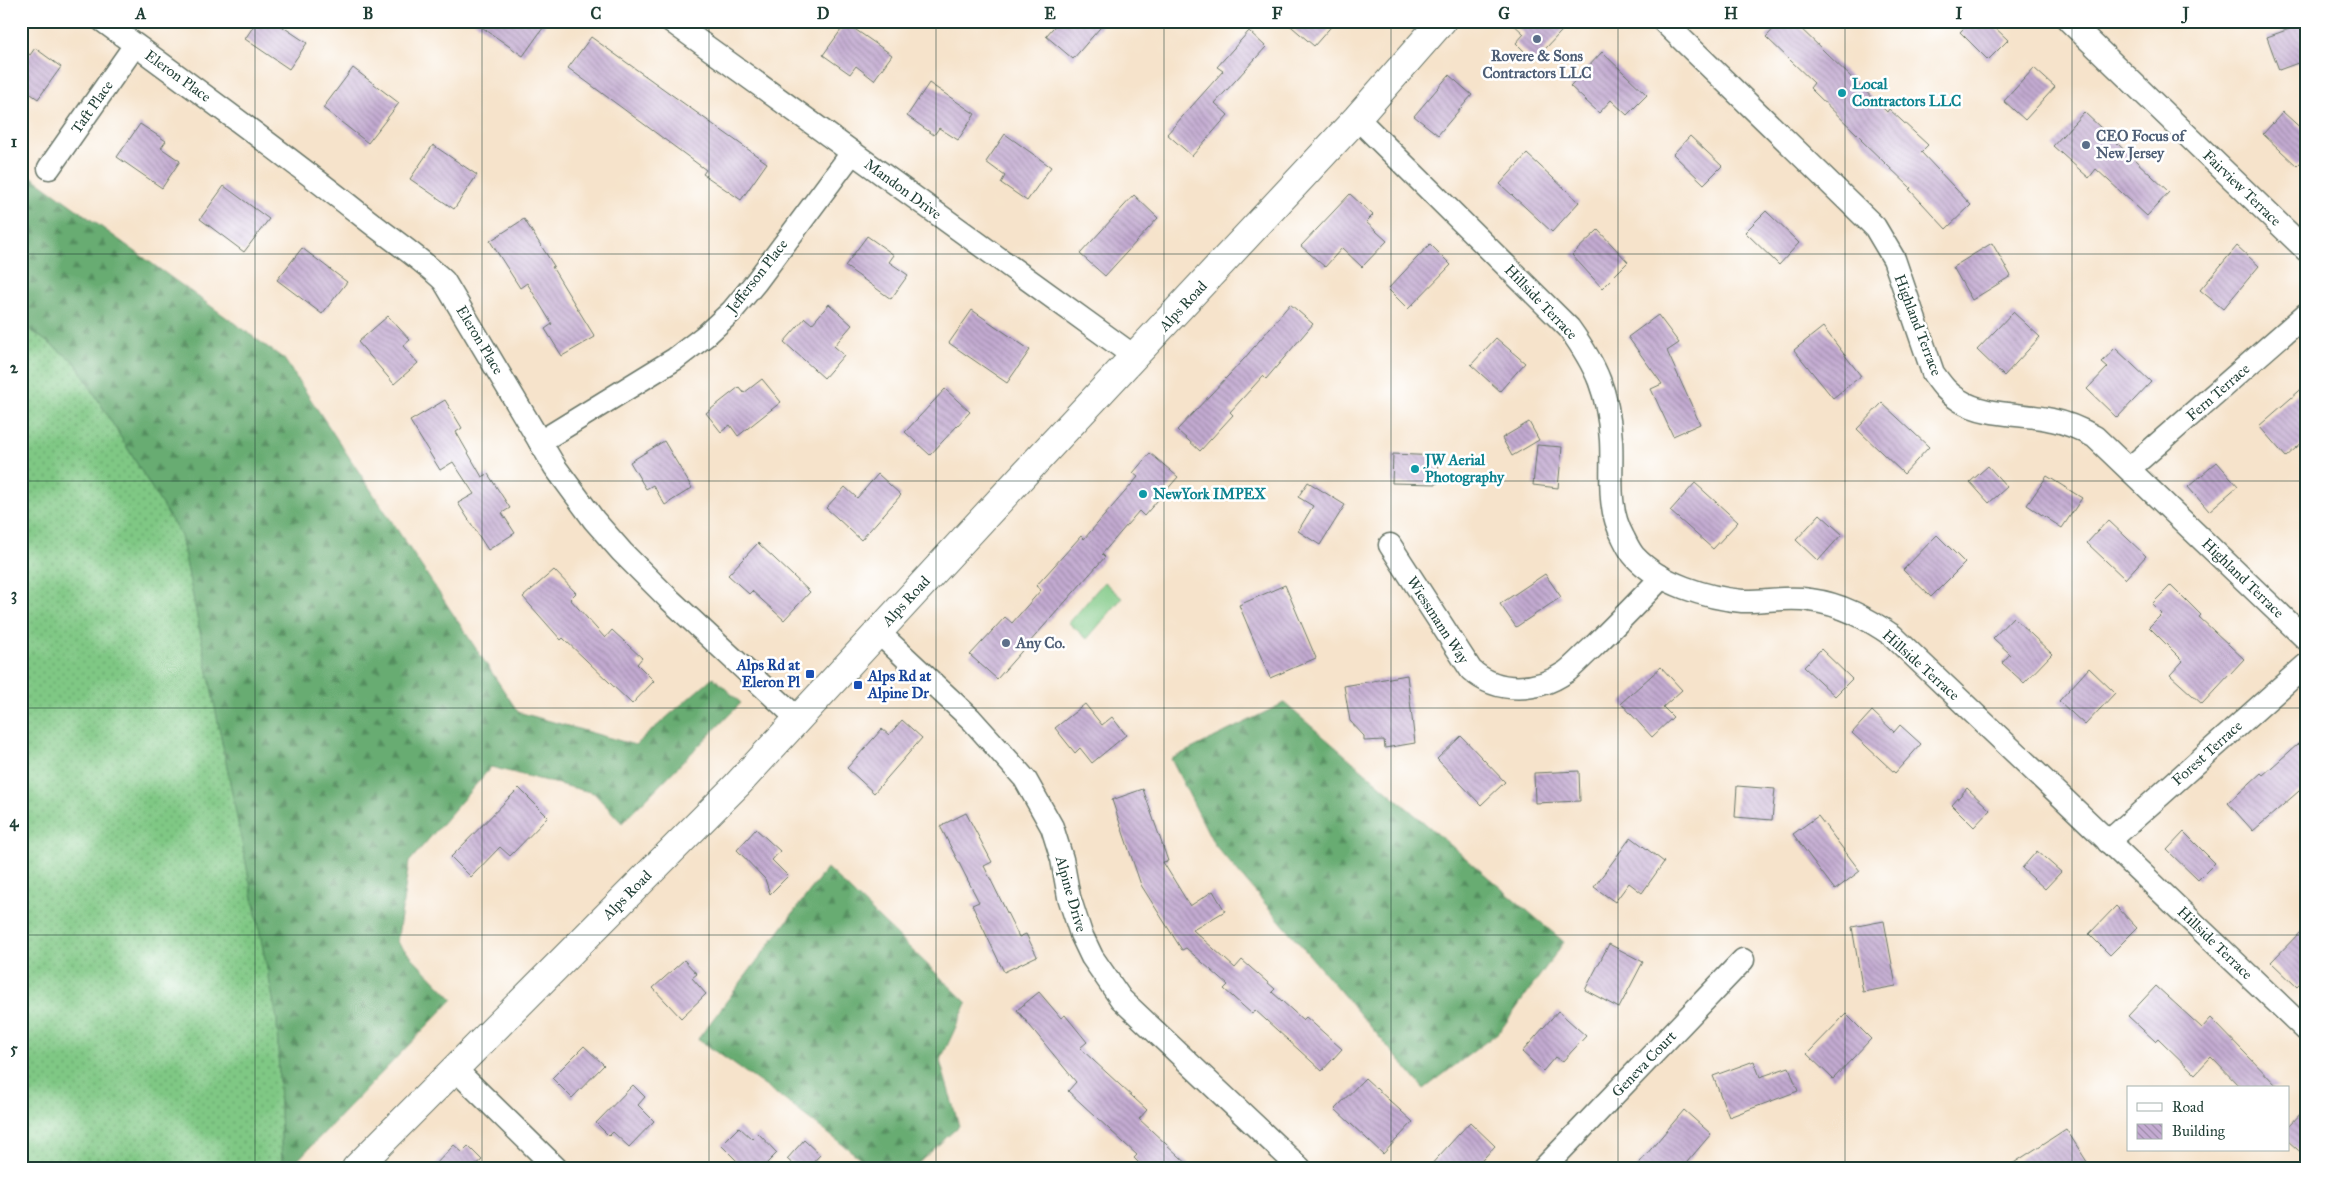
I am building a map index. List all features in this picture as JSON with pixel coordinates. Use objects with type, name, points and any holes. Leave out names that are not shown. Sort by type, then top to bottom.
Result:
[{"type":"main road","name":"Alps Road","points":[[356,1168],[737,785],[1026,471],[1135,358],[1357,118],[1442,21]]},
{"type":"street","name":"Eleron Place","points":[[103,21],[288,156],[400,246],[424,262],[437,275],[459,304],[555,467],[594,520],[622,552],[668,598],[798,719]]},
{"type":"street","name":"Mandon Drive","points":[[671,21],[1135,358]]},
{"type":"street","name":"Highland Terrace","points":[[1663,21],[1875,227],[1894,259],[1933,372],[1944,389],[1960,401],[1979,408],[2051,420],[2074,426],[2094,437],[2306,639]]},
{"type":"street","name":"Fairview Terrace","points":[[2069,21],[2306,250]]},
{"type":"street","name":"Taft Place","points":[[49,168],[136,45]]},
{"type":"street","name":"Hillside Terrace","points":[[1357,118],[1569,328],[1590,358],[1600,381],[1608,411],[1611,442],[1610,483],[1613,510],[1622,535],[1635,557],[1662,577],[1687,589],[1714,597],[1744,601],[1778,598],[1810,600],[1841,607],[1868,619],[1892,636],[2306,1030]]},
{"type":"street","name":"Jefferson Place","points":[[540,442],[675,359],[705,336],[732,311],[756,282],[852,153]]},
{"type":"street","name":"Fern Terrace","points":[[2129,469],[2306,314]]},
{"type":"street","name":"Wiessmann Way","points":[[1390,545],[1471,670],[1479,678],[1495,686],[1507,688],[1527,687],[1547,682],[1566,672],[1613,628],[1662,577]]},
{"type":"street","name":"Alpine Drive","points":[[878,632],[965,713],[1025,779],[1052,827],[1062,859],[1069,896],[1081,934],[1097,964],[1121,999],[1300,1168]]},
{"type":"street","name":"Forest Terrace","points":[[2108,842],[2306,665]]},
{"type":"street","name":"Geneva Court","points":[[1544,1168],[1743,960]]},
{"type":"street","points":[[455,1069],[556,1168]]},
{"type":"green space","points":[[21,169],[284,359],[518,712],[635,745],[713,677],[741,703],[622,823],[594,793],[491,767],[409,862],[397,942],[453,999],[290,1168],[282,1168],[277,1019],[181,536],[75,362],[21,323]]},
{"type":"green space","points":[[21,323],[75,362],[181,536],[277,1019],[282,1168],[21,1168]]},
{"type":"green space","points":[[1104,582],[1122,598],[1087,639],[1069,623]]},
{"type":"green space","points":[[1284,703],[1564,942],[1500,1031],[1424,1089],[1214,844],[1171,759]]},
{"type":"green space","points":[[827,868],[967,1003],[940,1061],[959,1126],[913,1168],[873,1168],[782,1098],[698,1039]]},
{"type":"building","points":[[257,21],[274,21],[307,43],[289,69],[245,39]]},
{"type":"building","points":[[473,21],[548,21],[523,56]]},
{"type":"building","points":[[1059,21],[1106,21],[1073,59],[1046,36]]},
{"type":"building","points":[[1285,21],[1336,21],[1314,46]]},
{"type":"building","name":"Rovere & Sons Contractors LLC","points":[[1510,21],[1571,21],[1534,61],[1516,43],[1524,34]]},
{"type":"building","points":[[1781,21],[1793,21],[1887,112],[1889,109],[1928,145],[1921,152],[1971,205],[1946,229],[1909,189],[1911,188],[1810,88],[1814,83],[1766,37]]},
{"type":"building","points":[[1971,21],[1988,21],[2008,40],[1988,60],[1960,32]]},
{"type":"building","points":[[846,23],[892,55],[874,80],[856,66],[850,74],[823,55]]},
{"type":"building","points":[[2306,23],[2306,60],[2279,70],[2267,37]]},
{"type":"building","points":[[1249,31],[1266,47],[1215,103],[1228,115],[1192,156],[1167,134],[1223,71],[1217,67]]},
{"type":"building","points":[[591,37],[767,163],[741,200],[703,174],[706,170],[568,68]]},
{"type":"building","points":[[35,48],[61,67],[38,99],[21,87],[21,49],[30,55]]},
{"type":"building","points":[[1602,52],[1647,95],[1627,115],[1611,100],[1599,113],[1570,86]]},
{"type":"building","points":[[353,68],[399,103],[368,143],[323,108]]},
{"type":"building","points":[[2034,68],[2055,87],[2025,120],[2004,101]]},
{"type":"building","points":[[1449,75],[1472,95],[1438,135],[1414,116]]},
{"type":"building","points":[[929,83],[975,114],[958,140],[939,128],[934,135],[907,116]]},
{"type":"building","points":[[2084,112],[2169,192],[2147,216],[2096,169],[2089,178],[2053,146]]},
{"type":"building","points":[[2283,112],[2306,133],[2306,157],[2297,166],[2263,134]]},
{"type":"building","points":[[140,124],[166,141],[161,148],[180,161],[162,188],[117,157]]},
{"type":"building","points":[[1005,134],[1051,167],[1027,201],[1001,183],[1005,176],[986,162]]},
{"type":"building","points":[[1690,136],[1722,166],[1704,184],[1673,154]]},
{"type":"building","points":[[433,145],[477,175],[454,209],[410,179]]},
{"type":"building","points":[[1527,154],[1579,202],[1552,232],[1500,184]]},
{"type":"building","points":[[224,186],[269,219],[244,252],[200,219]]},
{"type":"building","points":[[1350,194],[1373,215],[1366,222],[1387,241],[1362,267],[1342,248],[1325,267],[1301,246]]},
{"type":"building","points":[[1134,195],[1158,218],[1105,276],[1080,254]]},
{"type":"building","points":[[1766,211],[1799,243],[1779,265],[1745,232]]},
{"type":"building","points":[[524,219],[595,337],[562,356],[545,329],[552,324],[527,283],[520,288],[490,241]]},
{"type":"building","points":[[1598,230],[1628,262],[1602,288],[1572,255]]},
{"type":"building","points":[[867,236],[894,255],[889,262],[908,275],[891,299],[845,266]]},
{"type":"building","points":[[1992,243],[2011,276],[1972,300],[1953,267]]},
{"type":"building","points":[[1430,244],[1451,265],[1408,309],[1388,289]]},
{"type":"building","points":[[2237,246],[2259,266],[2223,309],[2200,290]]},
{"type":"building","points":[[302,248],[347,282],[322,314],[277,280]]},
{"type":"building","points":[[829,304],[852,325],[834,346],[844,355],[824,378],[784,342],[805,318],[812,324]]},
{"type":"building","points":[[1290,304],[1313,324],[1266,379],[1263,376],[1230,412],[1233,415],[1200,451],[1177,430],[1244,359]]},
{"type":"building","points":[[972,310],[1030,350],[1007,383],[949,343]]},
{"type":"building","points":[[2013,312],[2040,337],[2004,376],[1977,350]]},
{"type":"building","points":[[1658,315],[1679,343],[1667,351],[1700,424],[1673,436],[1651,389],[1662,384],[1628,337]]},
{"type":"building","points":[[388,316],[410,340],[403,346],[418,363],[394,384],[358,342]]},
{"type":"building","points":[[1823,327],[1861,376],[1833,398],[1794,350]]},
{"type":"building","points":[[1496,338],[1525,363],[1500,391],[1471,365]]},
{"type":"building","points":[[2115,348],[2151,382],[2117,418],[2087,389],[2108,367],[2102,362]]},
{"type":"building","points":[[762,379],[781,402],[738,436],[730,425],[721,432],[706,413],[739,387],[744,393]]},
{"type":"building","points":[[2306,385],[2306,439],[2286,457],[2259,426]]},
{"type":"building","points":[[945,389],[970,412],[930,455],[905,432]]},
{"type":"building","points":[[445,400],[462,428],[456,432],[482,477],[488,474],[510,508],[502,513],[515,533],[488,550],[458,503],[474,494],[453,462],[440,470],[410,421]]},
{"type":"building","points":[[1882,403],[1929,447],[1904,474],[1857,429]]},
{"type":"building","points":[[1529,422],[1539,440],[1512,456],[1502,438]]},
{"type":"building","points":[[664,441],[692,488],[665,505],[653,485],[646,489],[630,462]]},
{"type":"building","points":[[1537,445],[1562,447],[1558,488],[1533,485]]},
{"type":"building","points":[[1150,453],[1178,477],[1144,516],[1139,511],[1102,554],[1105,557],[997,679],[970,655],[1005,617],[1012,623],[1041,590],[1036,586],[1081,536],[1084,539],[1138,477],[1133,473]]},
{"type":"building","name":"JW Aerial Photography","points":[[1393,454],[1438,456],[1437,484],[1392,483]]},
{"type":"building","points":[[2217,462],[2238,486],[2209,511],[2188,487]]},
{"type":"building","points":[[1988,466],[2007,487],[1989,503],[1970,482]]},
{"type":"building","points":[[878,474],[901,495],[861,540],[826,508],[845,487],[857,498]]},
{"type":"building","points":[[2047,476],[2082,498],[2062,528],[2027,505]]},
{"type":"building","points":[[1308,482],[1345,505],[1320,545],[1298,531],[1313,506],[1298,497]]},
{"type":"building","points":[[1695,483],[1738,522],[1713,549],[1670,511]]},
{"type":"building","points":[[1820,514],[1842,534],[1818,561],[1796,540]]},
{"type":"building","points":[[2108,520],[2146,556],[2125,579],[2087,543]]},
{"type":"building","points":[[1937,535],[1965,563],[1931,597],[1903,570]]},
{"type":"building","points":[[758,543],[810,592],[784,620],[752,591],[749,594],[728,575]]},
{"type":"building","points":[[554,570],[576,593],[570,599],[605,638],[612,630],[642,658],[637,664],[654,681],[632,704],[563,638],[561,640],[523,597]]},
{"type":"building","points":[[1545,574],[1561,597],[1516,627],[1500,604]]},
{"type":"building","points":[[1285,585],[1316,658],[1270,678],[1239,605]]},
{"type":"building","points":[[2171,585],[2201,615],[2199,617],[2244,659],[2202,704],[2170,675],[2183,661],[2149,627],[2162,614],[2152,604]]},
{"type":"building","points":[[2013,617],[2052,654],[2024,683],[2002,663],[2010,654],[1993,638]]},
{"type":"building","points":[[1821,649],[1852,679],[1835,696],[1804,667]]},
{"type":"building","points":[[1661,667],[1682,690],[1663,707],[1673,717],[1652,737],[1621,703]]},
{"type":"building","points":[[2089,668],[2115,693],[2085,725],[2059,701]]},
{"type":"building","points":[[1407,675],[1415,743],[1385,748],[1384,740],[1364,741],[1364,736],[1350,721],[1344,686]]},
{"type":"building","points":[[1085,704],[1102,725],[1112,717],[1126,735],[1092,763],[1080,748],[1075,753],[1055,728]]},
{"type":"building","points":[[1872,711],[1894,732],[1900,725],[1921,744],[1895,773],[1852,733]]},
{"type":"building","points":[[902,720],[922,738],[874,793],[847,768],[882,729],[889,735]]},
{"type":"building","points":[[1461,736],[1505,782],[1481,805],[1437,759]]},
{"type":"building","points":[[2306,737],[2306,785],[2253,831],[2228,803],[2261,773],[2263,775]]},
{"type":"building","points":[[1579,771],[1580,801],[1535,803],[1534,773]]},
{"type":"building","points":[[1737,786],[1775,789],[1772,820],[1735,817]]},
{"type":"building","points":[[519,788],[548,817],[510,856],[500,847],[471,877],[451,857]]},
{"type":"building","points":[[1967,788],[1990,810],[1974,827],[1952,805]]},
{"type":"building","points":[[1143,789],[1168,861],[1163,862],[1190,906],[1213,891],[1225,911],[1193,930],[1235,968],[1242,960],[1275,989],[1272,992],[1303,1020],[1306,1017],[1342,1049],[1322,1071],[1255,1010],[1252,1014],[1224,989],[1228,985],[1186,948],[1182,950],[1141,885],[1112,800]]},
{"type":"building","points":[[966,813],[992,862],[984,866],[1019,937],[1026,934],[1037,956],[1004,972],[972,905],[979,902],[940,826]]},
{"type":"building","points":[[1818,816],[1860,871],[1835,890],[1793,834]]},
{"type":"building","points":[[756,829],[780,851],[772,860],[788,876],[770,894],[765,879],[737,850]]},
{"type":"building","points":[[2184,832],[2215,863],[2198,880],[2167,850]]},
{"type":"building","points":[[1631,837],[1664,862],[1642,893],[1629,883],[1615,902],[1594,887]]},
{"type":"building","points":[[2037,851],[2061,872],[2045,889],[2022,868]]},
{"type":"building","points":[[2116,906],[2137,928],[2110,955],[2089,934]]},
{"type":"building","points":[[1884,921],[1896,986],[1863,992],[1852,927]]},
{"type":"building","points":[[2306,926],[2306,978],[2297,987],[2271,962]]},
{"type":"building","points":[[1609,944],[1643,962],[1619,1008],[1585,990]]},
{"type":"building","points":[[684,960],[697,974],[692,978],[706,994],[681,1018],[653,988]]},
{"type":"building","points":[[2156,986],[2202,1028],[2211,1018],[2277,1086],[2239,1086],[2211,1057],[2195,1074],[2158,1038],[2155,1041],[2128,1016]]},
{"type":"building","points":[[1039,992],[1061,1018],[1065,1015],[1087,1042],[1080,1048],[1147,1110],[1139,1119],[1192,1168],[1144,1168],[1134,1158],[1137,1155],[1068,1091],[1076,1082],[1017,1010]]},
{"type":"building","points":[[1558,1011],[1586,1036],[1562,1062],[1555,1057],[1543,1071],[1522,1052]]},
{"type":"building","points":[[1846,1014],[1871,1039],[1833,1079],[1807,1054]]},
{"type":"building","points":[[584,1046],[604,1065],[572,1098],[552,1078]]},
{"type":"building","points":[[1754,1061],[1760,1077],[1789,1067],[1798,1091],[1729,1117],[1713,1076]]},
{"type":"building","points":[[1365,1078],[1413,1122],[1383,1154],[1335,1109]]},
{"type":"building","points":[[633,1085],[645,1097],[638,1105],[654,1121],[629,1147],[613,1132],[609,1136],[596,1123]]},
{"type":"building","points":[[2306,1108],[2306,1157],[2290,1143],[2290,1125]]},
{"type":"building","points":[[1684,1110],[1711,1134],[1682,1168],[1635,1168]]},
{"type":"building","points":[[1470,1122],[1495,1146],[1475,1168],[1428,1168]]},
{"type":"building","points":[[739,1127],[752,1139],[758,1133],[777,1153],[762,1168],[744,1168],[721,1145]]},
{"type":"building","points":[[2066,1129],[2091,1168],[2006,1168]]},
{"type":"building","points":[[804,1140],[820,1155],[808,1168],[797,1168],[787,1159]]},
{"type":"building","points":[[454,1145],[462,1152],[468,1146],[482,1160],[475,1166],[477,1168],[432,1168]]},
{"type":"place","name":"Rovere & Sons Contractors LLC","points":[[1537,39]]},
{"type":"place","name":"Local Contractors LLC","points":[[1842,93]]},
{"type":"place","name":"CEO Focus of New Jersey","points":[[2086,145]]},
{"type":"place","name":"JW Aerial Photography","points":[[1415,469]]},
{"type":"place","name":"NewYork IMPEX","points":[[1143,494]]},
{"type":"place","name":"Any Co.","points":[[1006,643]]},
{"type":"place","name":"Alps Rd at Eleron Pl","points":[[810,674]]},
{"type":"place","name":"Alps Rd at Alpine Dr","points":[[858,685]]}]
